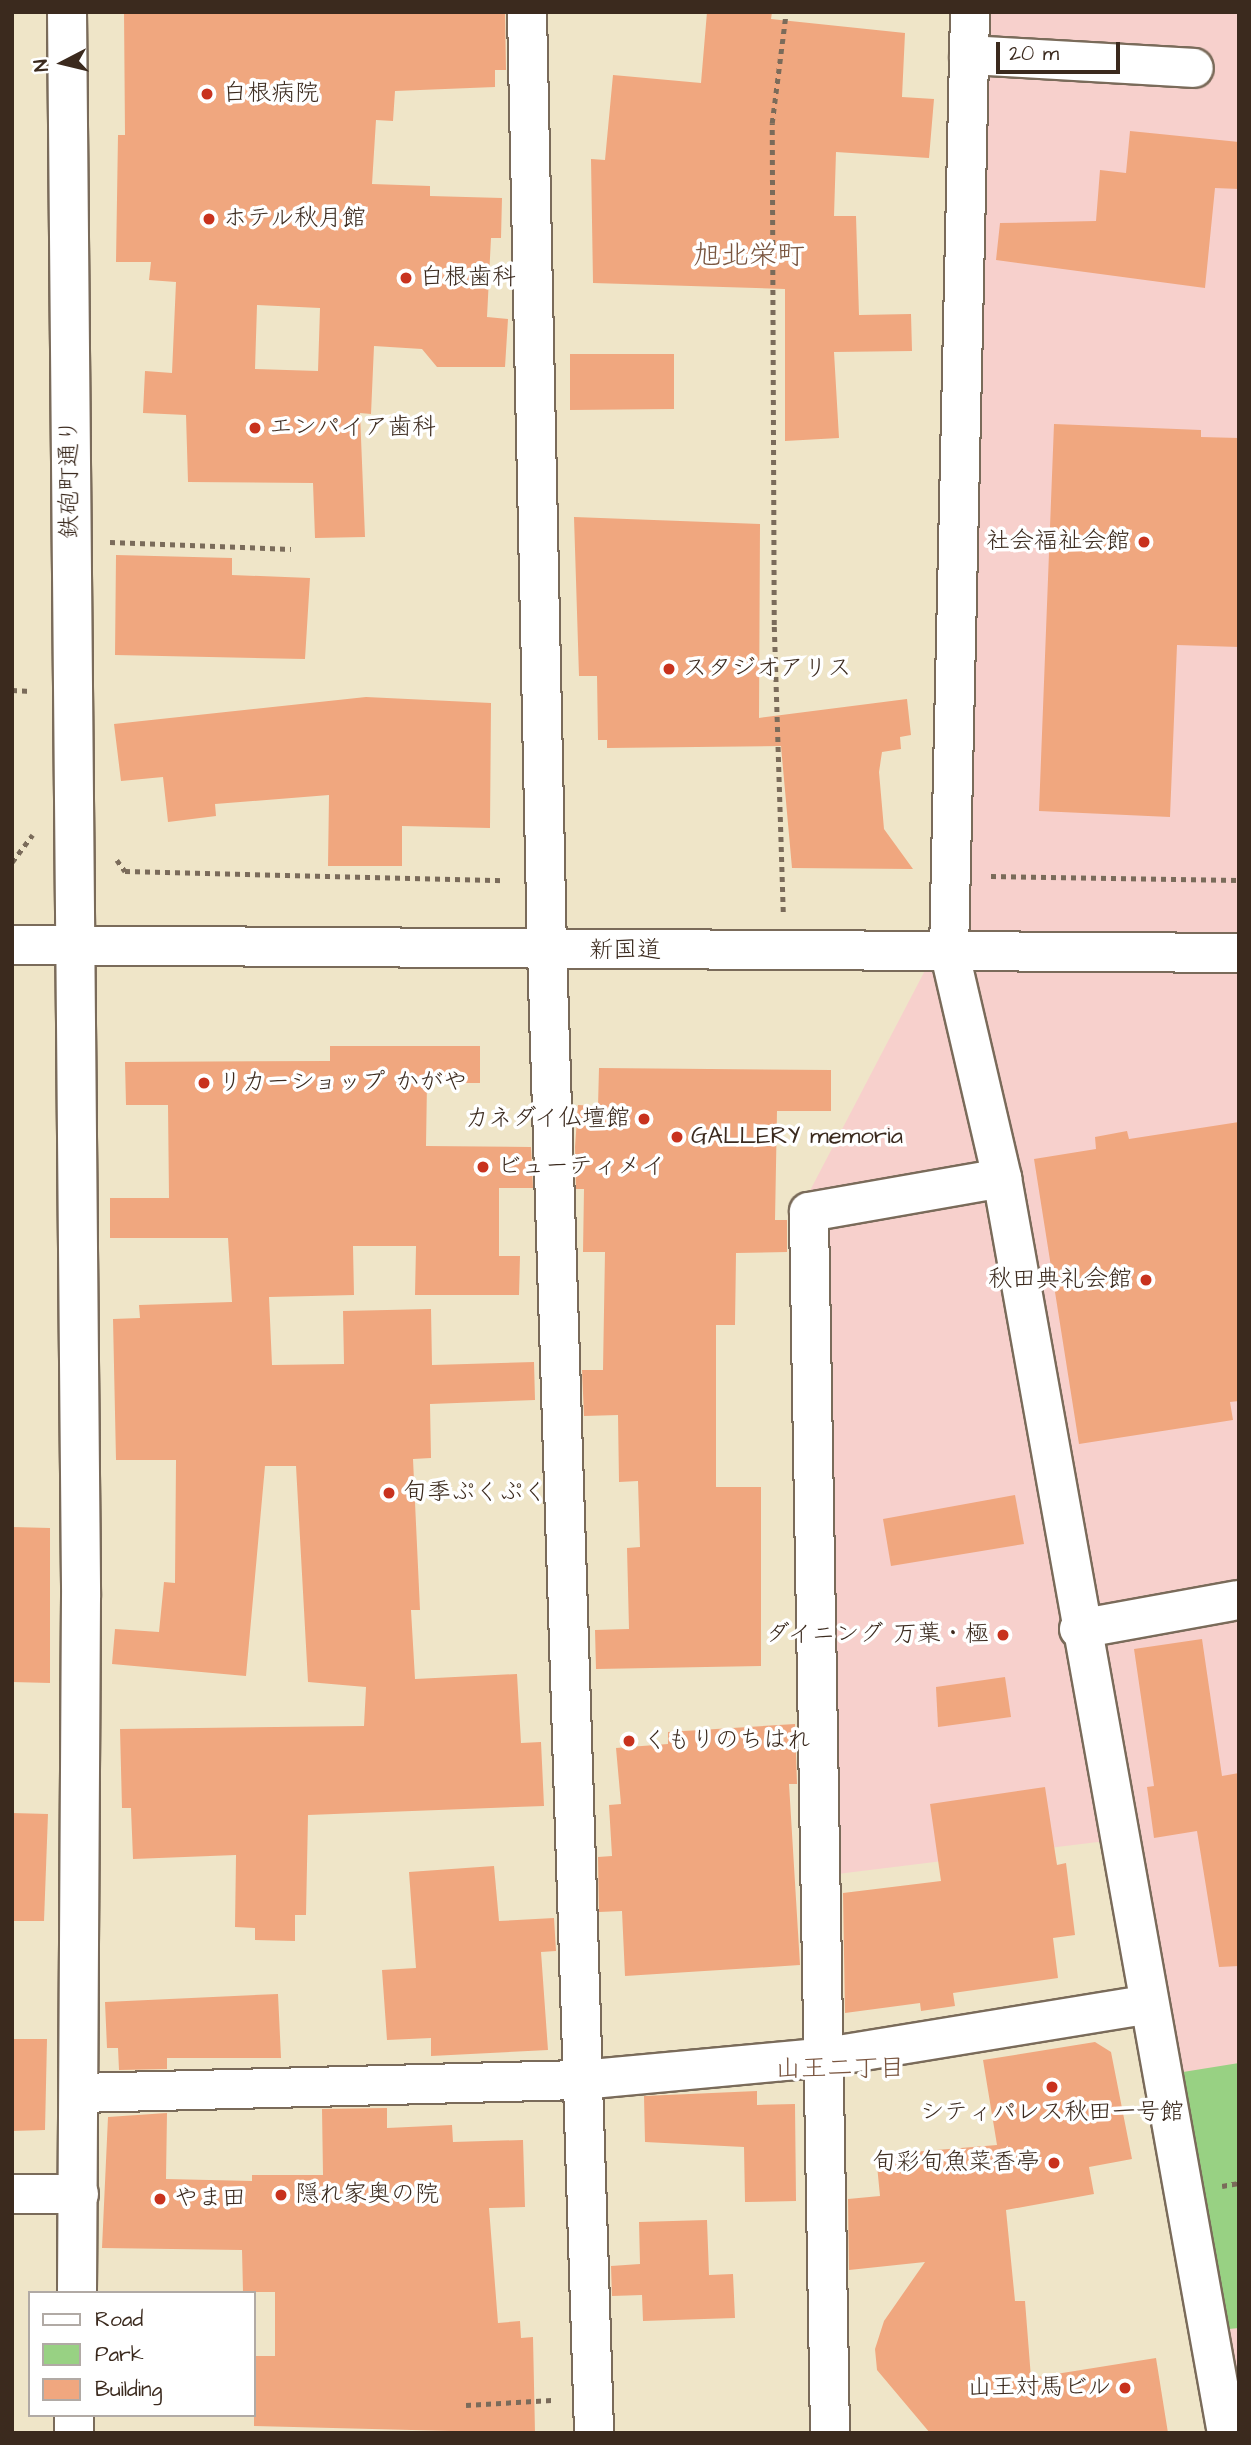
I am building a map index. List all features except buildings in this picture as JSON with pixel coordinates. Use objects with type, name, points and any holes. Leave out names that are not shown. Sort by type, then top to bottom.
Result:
[{"type":"street","name":"鉄砲町通り","points":[[67,12],[80,2093],[77,2291]]},
{"type":"street","points":[[527,12],[548,881],[547,950],[581,2080],[594,2415]]},
{"type":"street","points":[[970,12],[948,950],[1002,1178],[1079,1629],[1149,2004],[1226,2346],[1227,2433]]},
{"type":"street","points":[[969,55],[1194,68]]},
{"type":"street","name":"新国道","points":[[12,945],[1239,953]]},
{"type":"street","points":[[830,2433],[827,2057],[808,1212],[1002,1178]]},
{"type":"street","points":[[1079,1629],[1239,1600]]},
{"type":"street","points":[[80,2093],[581,2080],[827,2057],[1149,2004]]},
{"type":"street","points":[[12,2194],[79,2194]]},
{"type":"path","points":[[784,951],[774,625],[772,123],[786,12]]},
{"type":"path","points":[[104,528],[105,556]]},
{"type":"path","points":[[104,542],[291,549]]},
{"type":"path","points":[[12,690],[31,691]]},
{"type":"path","points":[[113,856],[125,872],[548,881]]},
{"type":"path","points":[[950,875],[1239,880]]},
{"type":"path","points":[[466,2406],[594,2415]]},
{"type":"shaded area","points":[[981,12],[1239,12],[1239,2433],[1206,2433],[1106,1841],[821,1876],[803,1204],[967,890]]},
{"type":"green space","points":[[1239,2063],[1239,2328],[1229,2329],[1183,2072]]},
{"type":"place","name":"白根病院","points":[[207,94]]},
{"type":"place","name":"ホテル秋月館","points":[[209,219]]},
{"type":"place","name":"白根歯科","points":[[406,278]]},
{"type":"place","name":"エンパイア歯科","points":[[255,428]]},
{"type":"place","name":"社会福祉会館","points":[[1144,542]]},
{"type":"place","name":"スタジオアリス","points":[[669,669]]},
{"type":"place","name":"リカーショップ かがや","points":[[204,1083]]},
{"type":"place","name":"カネダイ仏壇館","points":[[644,1119]]},
{"type":"place","name":"GALLERY memoria","points":[[677,1137]]},
{"type":"place","name":"ビューティメイ","points":[[483,1167]]},
{"type":"place","name":"秋田典礼会館","points":[[1146,1280]]},
{"type":"place","name":"旬季ぷくぷく","points":[[389,1493]]},
{"type":"place","name":"ダイニング 万葉・極","points":[[1003,1635]]},
{"type":"place","name":"くもりのちはれ","points":[[629,1741]]},
{"type":"place","name":"シティパレス秋田一号館","points":[[1052,2087]]},
{"type":"place","name":"旬彩旬魚菜香亭","points":[[1054,2163]]},
{"type":"place","name":"隠れ家奥の院","points":[[281,2195]]},
{"type":"place","name":"やま田","points":[[160,2199]]},
{"type":"place","name":"山王対馬ビル","points":[[1125,2388]]},
{"type":"district","name":"旭北栄町","points":[[749,256]]},
{"type":"district","name":"山王二丁目","points":[[840,2069]]}]
